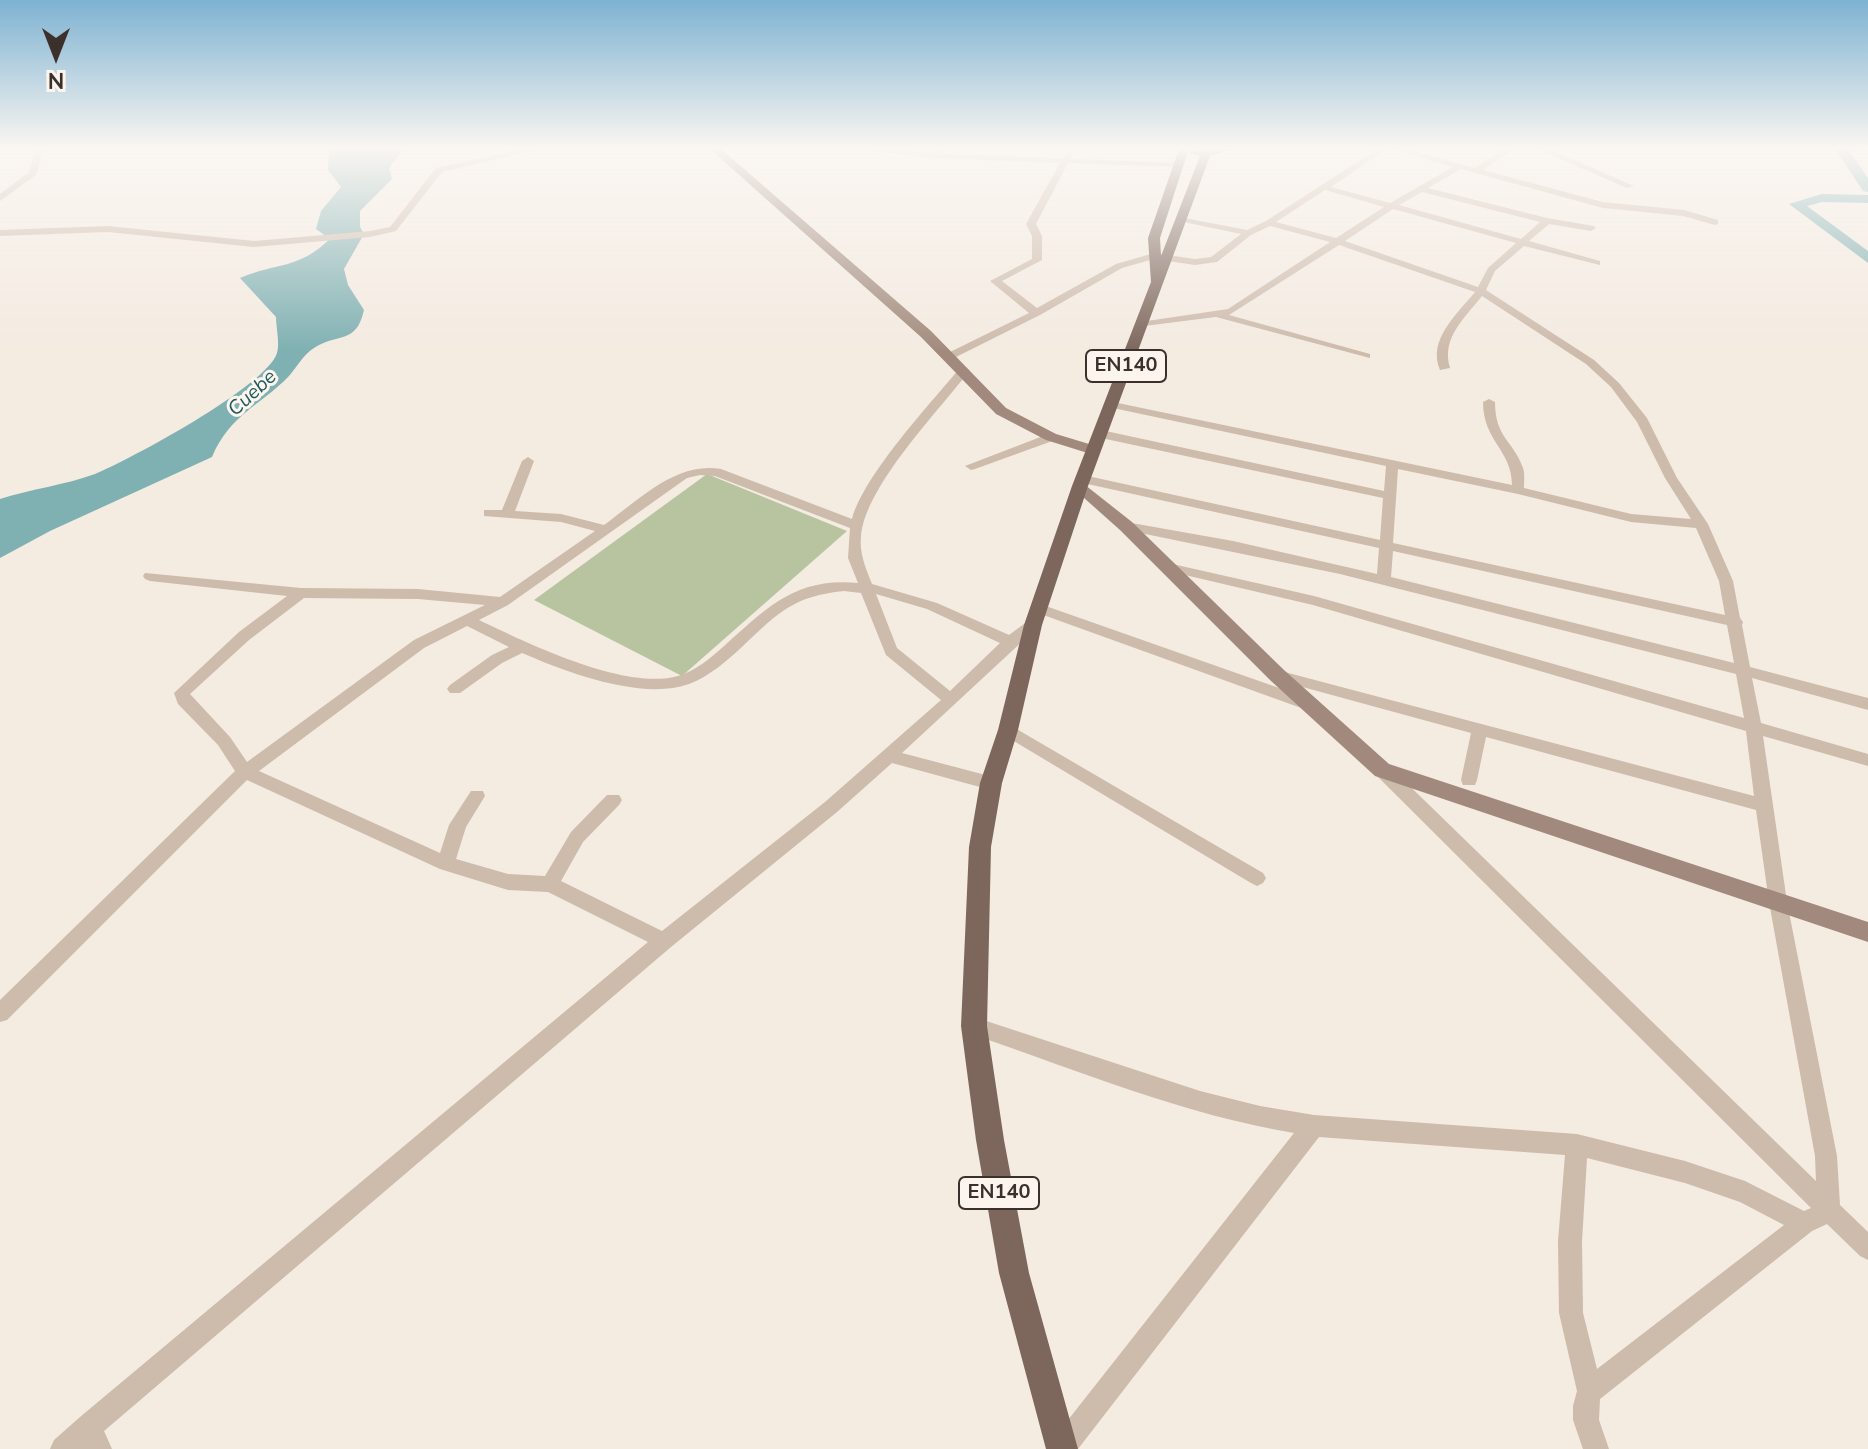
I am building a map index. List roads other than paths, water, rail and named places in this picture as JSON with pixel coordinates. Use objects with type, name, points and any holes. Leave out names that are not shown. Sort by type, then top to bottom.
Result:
[{"type":"main road","points":[[792,217],[950,356],[1001,411],[1051,437],[1098,442]]},
{"type":"main road","name":"EN140","points":[[1157,282],[1154,238],[1161,217]]},
{"type":"main road","name":"EN140","points":[[1062,1448],[1014,1273],[990,1140],[974,1026],[980,847],[991,783],[1037,617],[1081,482],[1182,219]]},
{"type":"main road","points":[[1081,482],[1277,675],[1382,770],[1868,932]]},
{"type":"street","points":[[0,233],[108,229],[254,244],[370,234],[393,229],[403,217]]},
{"type":"street","points":[[1035,217],[1031,224],[1037,236],[1037,260],[995,281],[1036,313]]},
{"type":"street","points":[[950,356],[1036,313],[1119,266],[1154,256],[1195,262],[1214,260],[1248,233],[1279,217]]},
{"type":"street","points":[[1140,325],[1220,316],[1239,307],[1376,217]]},
{"type":"street","points":[[1434,217],[1597,263]]},
{"type":"street","points":[[1530,217],[1591,228]]},
{"type":"street","points":[[1696,217],[1715,222]]},
{"type":"street","points":[[1182,219],[1248,233]]},
{"type":"street","points":[[1444,368],[1440,354],[1448,332],[1481,291],[1491,270],[1547,221]]},
{"type":"street","points":[[1269,223],[1340,242],[1481,291],[1590,362],[1615,385],[1643,421],[1671,478],[1701,524],[1718,558],[1736,622],[1740,667],[1753,725],[1778,902],[1826,1156],[1829,1211]]},
{"type":"street","points":[[1220,316],[1366,356]]},
{"type":"street","points":[[951,700],[891,651],[855,558],[855,525],[863,502],[912,433],[964,370]]},
{"type":"street","points":[[1489,402],[1489,419],[1493,430],[1518,469],[1518,490]]},
{"type":"street","points":[[1113,405],[1518,490],[1631,518],[1701,524]]},
{"type":"street","points":[[971,466],[1051,437]]},
{"type":"street","points":[[1098,442],[1390,496]]},
{"type":"street","points":[[507,515],[528,461]]},
{"type":"street","points":[[1384,579],[1392,463]]},
{"type":"street","points":[[0,1013],[245,772],[419,644],[503,602],[683,475],[700,471],[717,472],[855,525]]},
{"type":"street","points":[[1081,482],[1736,622]]},
{"type":"street","points":[[489,513],[561,518],[605,529]]},
{"type":"street","points":[[1126,526],[1190,536],[1384,579],[1740,667],[1868,704]]},
{"type":"street","points":[[1168,567],[1314,601],[1868,760]]},
{"type":"street","points":[[150,576],[301,593],[418,594],[503,602]]},
{"type":"street","points":[[466,620],[548,659],[650,686],[685,681],[791,598],[829,587],[868,587],[968,621],[1010,642]]},
{"type":"street","points":[[301,593],[244,636],[182,693],[184,700],[224,741],[245,772],[446,864],[508,882],[550,884],[664,941]]},
{"type":"street","points":[[63,1449],[94,1438],[664,941],[890,756],[1037,617],[1310,705]]},
{"type":"street","points":[[455,689],[497,659],[522,647]]},
{"type":"street","points":[[1277,675],[1764,805]]},
{"type":"street","points":[[1008,730],[1257,878]]},
{"type":"street","points":[[1469,780],[1479,731]]},
{"type":"street","points":[[890,756],[991,783]]},
{"type":"street","points":[[1382,770],[1829,1211],[1864,1240]]},
{"type":"street","points":[[446,864],[458,825],[477,796]]},
{"type":"street","points":[[550,884],[577,837],[613,800]]},
{"type":"street","points":[[974,1026],[1200,1101],[1314,1126],[1577,1145],[1685,1172],[1745,1192],[1804,1223]]},
{"type":"street","points":[[1062,1448],[1314,1126]]},
{"type":"street","points":[[1577,1145],[1570,1241],[1571,1313],[1590,1391]]},
{"type":"street","points":[[1596,1449],[1586,1426],[1583,1407],[1590,1391],[1804,1223],[1829,1211]]},
{"type":"water","name":"Cuebe","points":[[319,217],[360,217],[364,234],[344,269],[348,285],[364,310],[356,328],[310,351],[289,376],[237,420],[219,442],[212,457],[50,531],[0,558],[0,499],[84,478],[112,466],[195,421],[268,367],[278,349],[276,317],[240,278],[297,261],[318,249],[330,239],[316,229]]},
{"type":"waterway","points":[[1813,217],[1868,258]]}]
